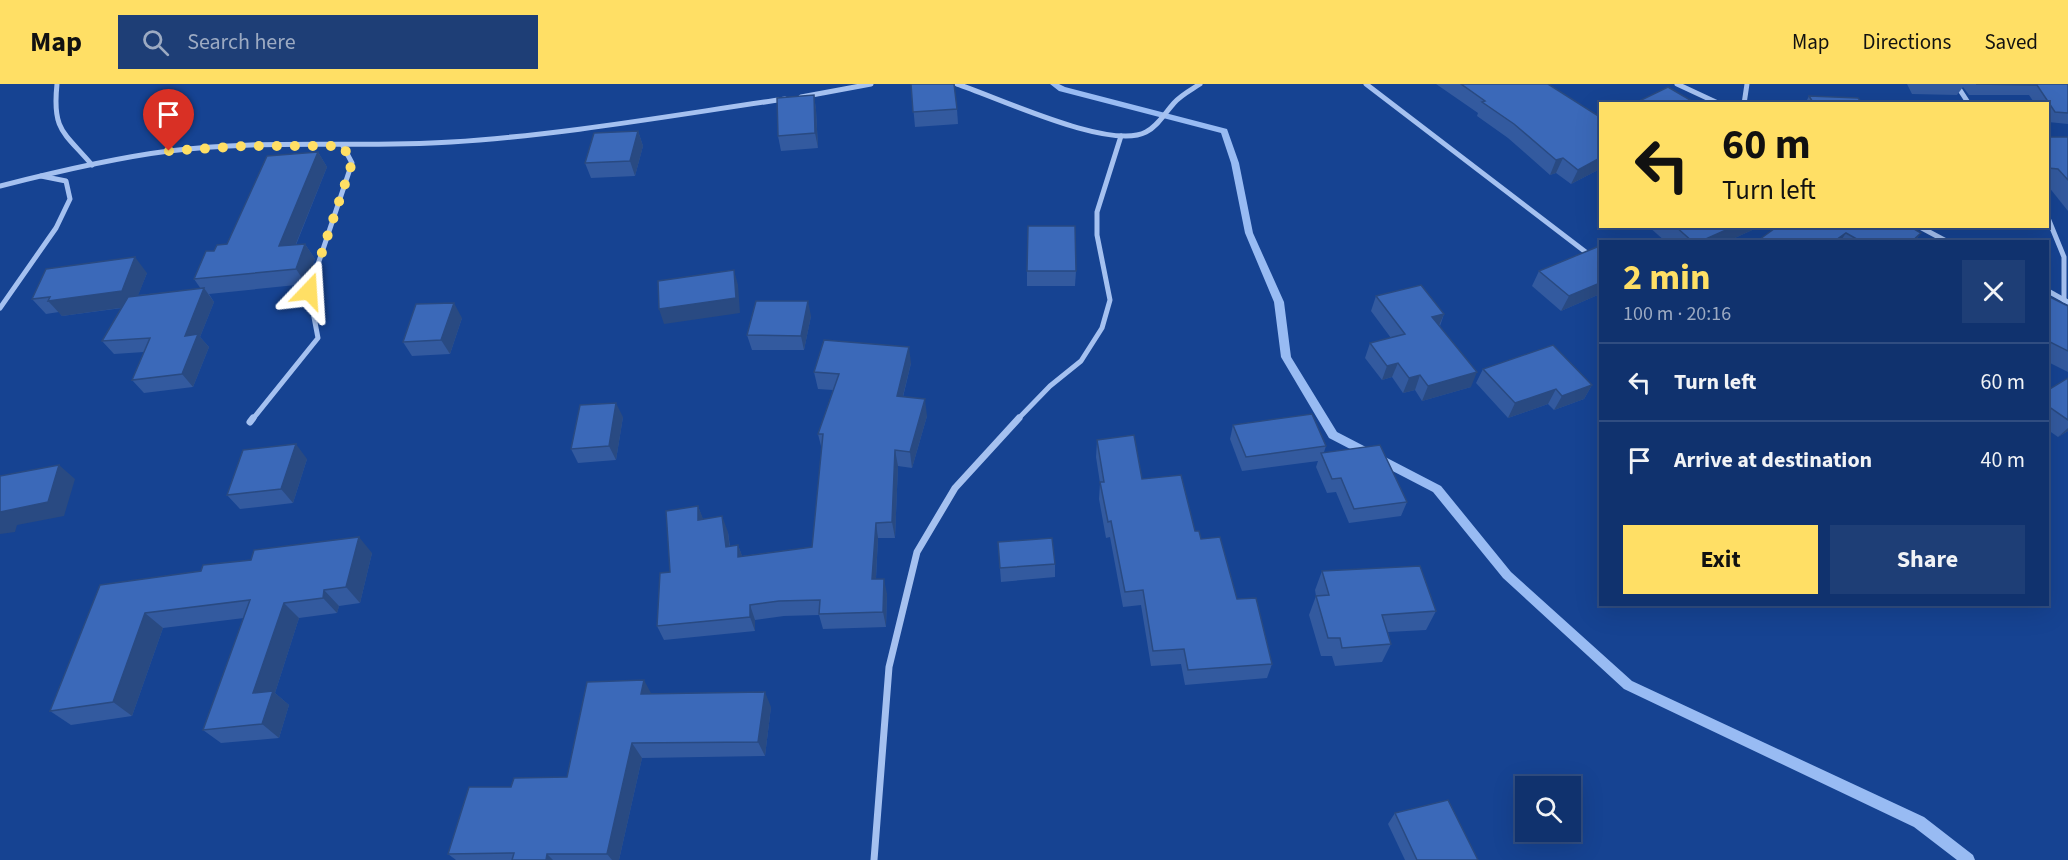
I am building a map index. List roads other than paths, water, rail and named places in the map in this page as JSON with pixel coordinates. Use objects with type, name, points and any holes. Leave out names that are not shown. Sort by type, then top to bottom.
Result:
[{"type":"street","points":[[57,84],[55,121],[63,135],[77,146],[92,165]]},
{"type":"street","points":[[0,186],[92,165],[169,151],[208,147],[451,142],[551,133],[678,116],[871,84]]},
{"type":"street","points":[[957,84],[975,88],[1051,119],[1121,136],[1142,134],[1160,121],[1175,101],[1200,84]]},
{"type":"street","points":[[1366,84],[1599,262]]},
{"type":"street","points":[[1677,84],[1716,102]]},
{"type":"street","points":[[1744,102],[1747,84]]},
{"type":"street","points":[[1956,84],[1968,102]]},
{"type":"street","points":[[873,860],[889,667],[917,552],[955,488],[1050,386],[1081,361],[1102,328],[1110,300],[1097,235],[1097,212],[1121,136]]},
{"type":"street","points":[[249,422],[318,338],[309,291],[352,163],[343,146]]},
{"type":"street","points":[[0,308],[56,228],[70,199],[66,181],[39,176]]},
{"type":"street","points":[[2049,220],[2063,247],[2068,272],[2066,301],[2049,292]]},
{"type":"street","points":[[1922,228],[1944,240]]},
{"type":"waterway","points":[[1054,84],[1062,89],[1224,131],[1235,163],[1249,233],[1279,302],[1286,357],[1333,435],[1437,489],[1507,575],[1628,685],[1919,822],[1968,860]]}]
